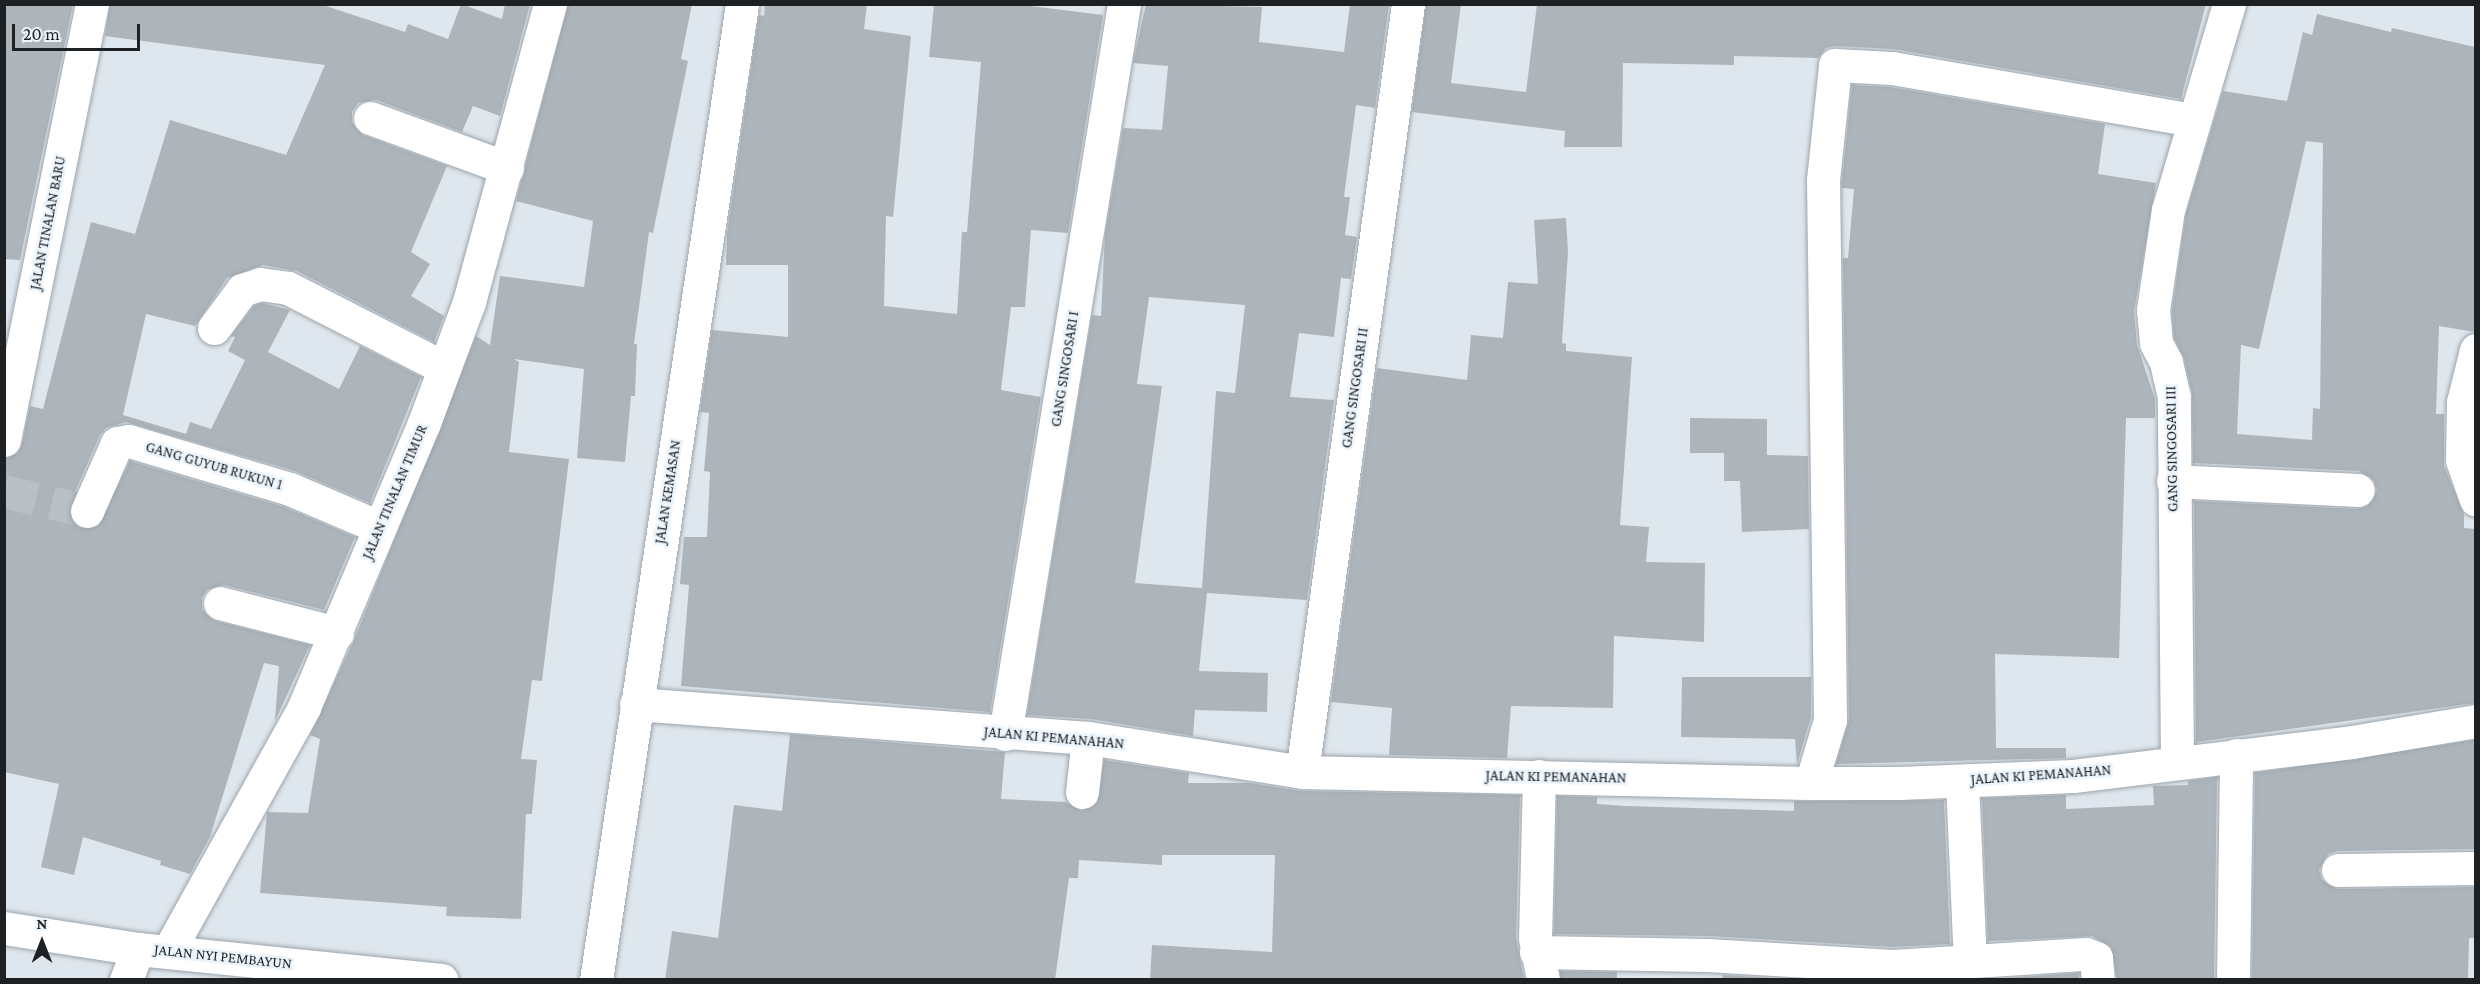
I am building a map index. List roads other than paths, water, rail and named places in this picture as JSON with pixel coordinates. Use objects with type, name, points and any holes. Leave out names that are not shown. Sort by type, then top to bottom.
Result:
[{"type":"street","name":"JALAN TINALAN BARU","points":[[4,440],[92,4]]},
{"type":"street","name":"JALAN TINALAN TIMUR","points":[[126,980],[153,950],[304,707],[337,633],[469,302],[550,4]]},
{"type":"street","name":"JALAN KEMASAN","points":[[596,980],[742,4]]},
{"type":"street","name":"GANG SINGOSARI I","points":[[1005,734],[1124,4]]},
{"type":"street","name":"GANG SINGOSARI II","points":[[1302,772],[1408,4]]},
{"type":"street","name":"GANG SINGOSARI III","points":[[2177,763],[2174,397],[2166,362],[2156,343],[2153,310],[2169,210],[2192,120],[2229,4]]},
{"type":"street","points":[[1810,783],[1830,720],[1823,180],[1835,65],[1892,68],[2192,120]]},
{"type":"street","points":[[370,118],[507,168]]},
{"type":"street","points":[[214,328],[242,291],[260,284],[288,288],[444,368]]},
{"type":"street","points":[[2475,350],[2463,402],[2462,460],[2475,500]]},
{"type":"street","name":"GANG GUYUB RUKUN 1","points":[[87,511],[117,443],[129,441],[290,489],[379,527]]},
{"type":"street","points":[[2173,481],[2358,490]]},
{"type":"street","points":[[220,603],[337,633]]},
{"type":"street","name":"JALAN KI PEMANAHAN","points":[[636,704],[1005,734],[1088,738],[1302,772],[1810,783],[1962,781],[2073,776],[2352,742],[2475,721]]},
{"type":"street","points":[[1082,792],[1088,738]]},
{"type":"street","points":[[2233,980],[2236,755]]},
{"type":"street","points":[[1539,776],[1540,966],[1706,967],[1893,973],[1970,961],[2086,954],[2096,958],[2098,980]]},
{"type":"street","points":[[1962,781],[1970,961]]},
{"type":"street","points":[[2338,870],[2475,868]]},
{"type":"street","name":"JALAN NYI PEMBAYUN","points":[[4,928],[153,950],[441,980]]},
{"type":"tunnel","points":[[4,491],[87,511]]}]
